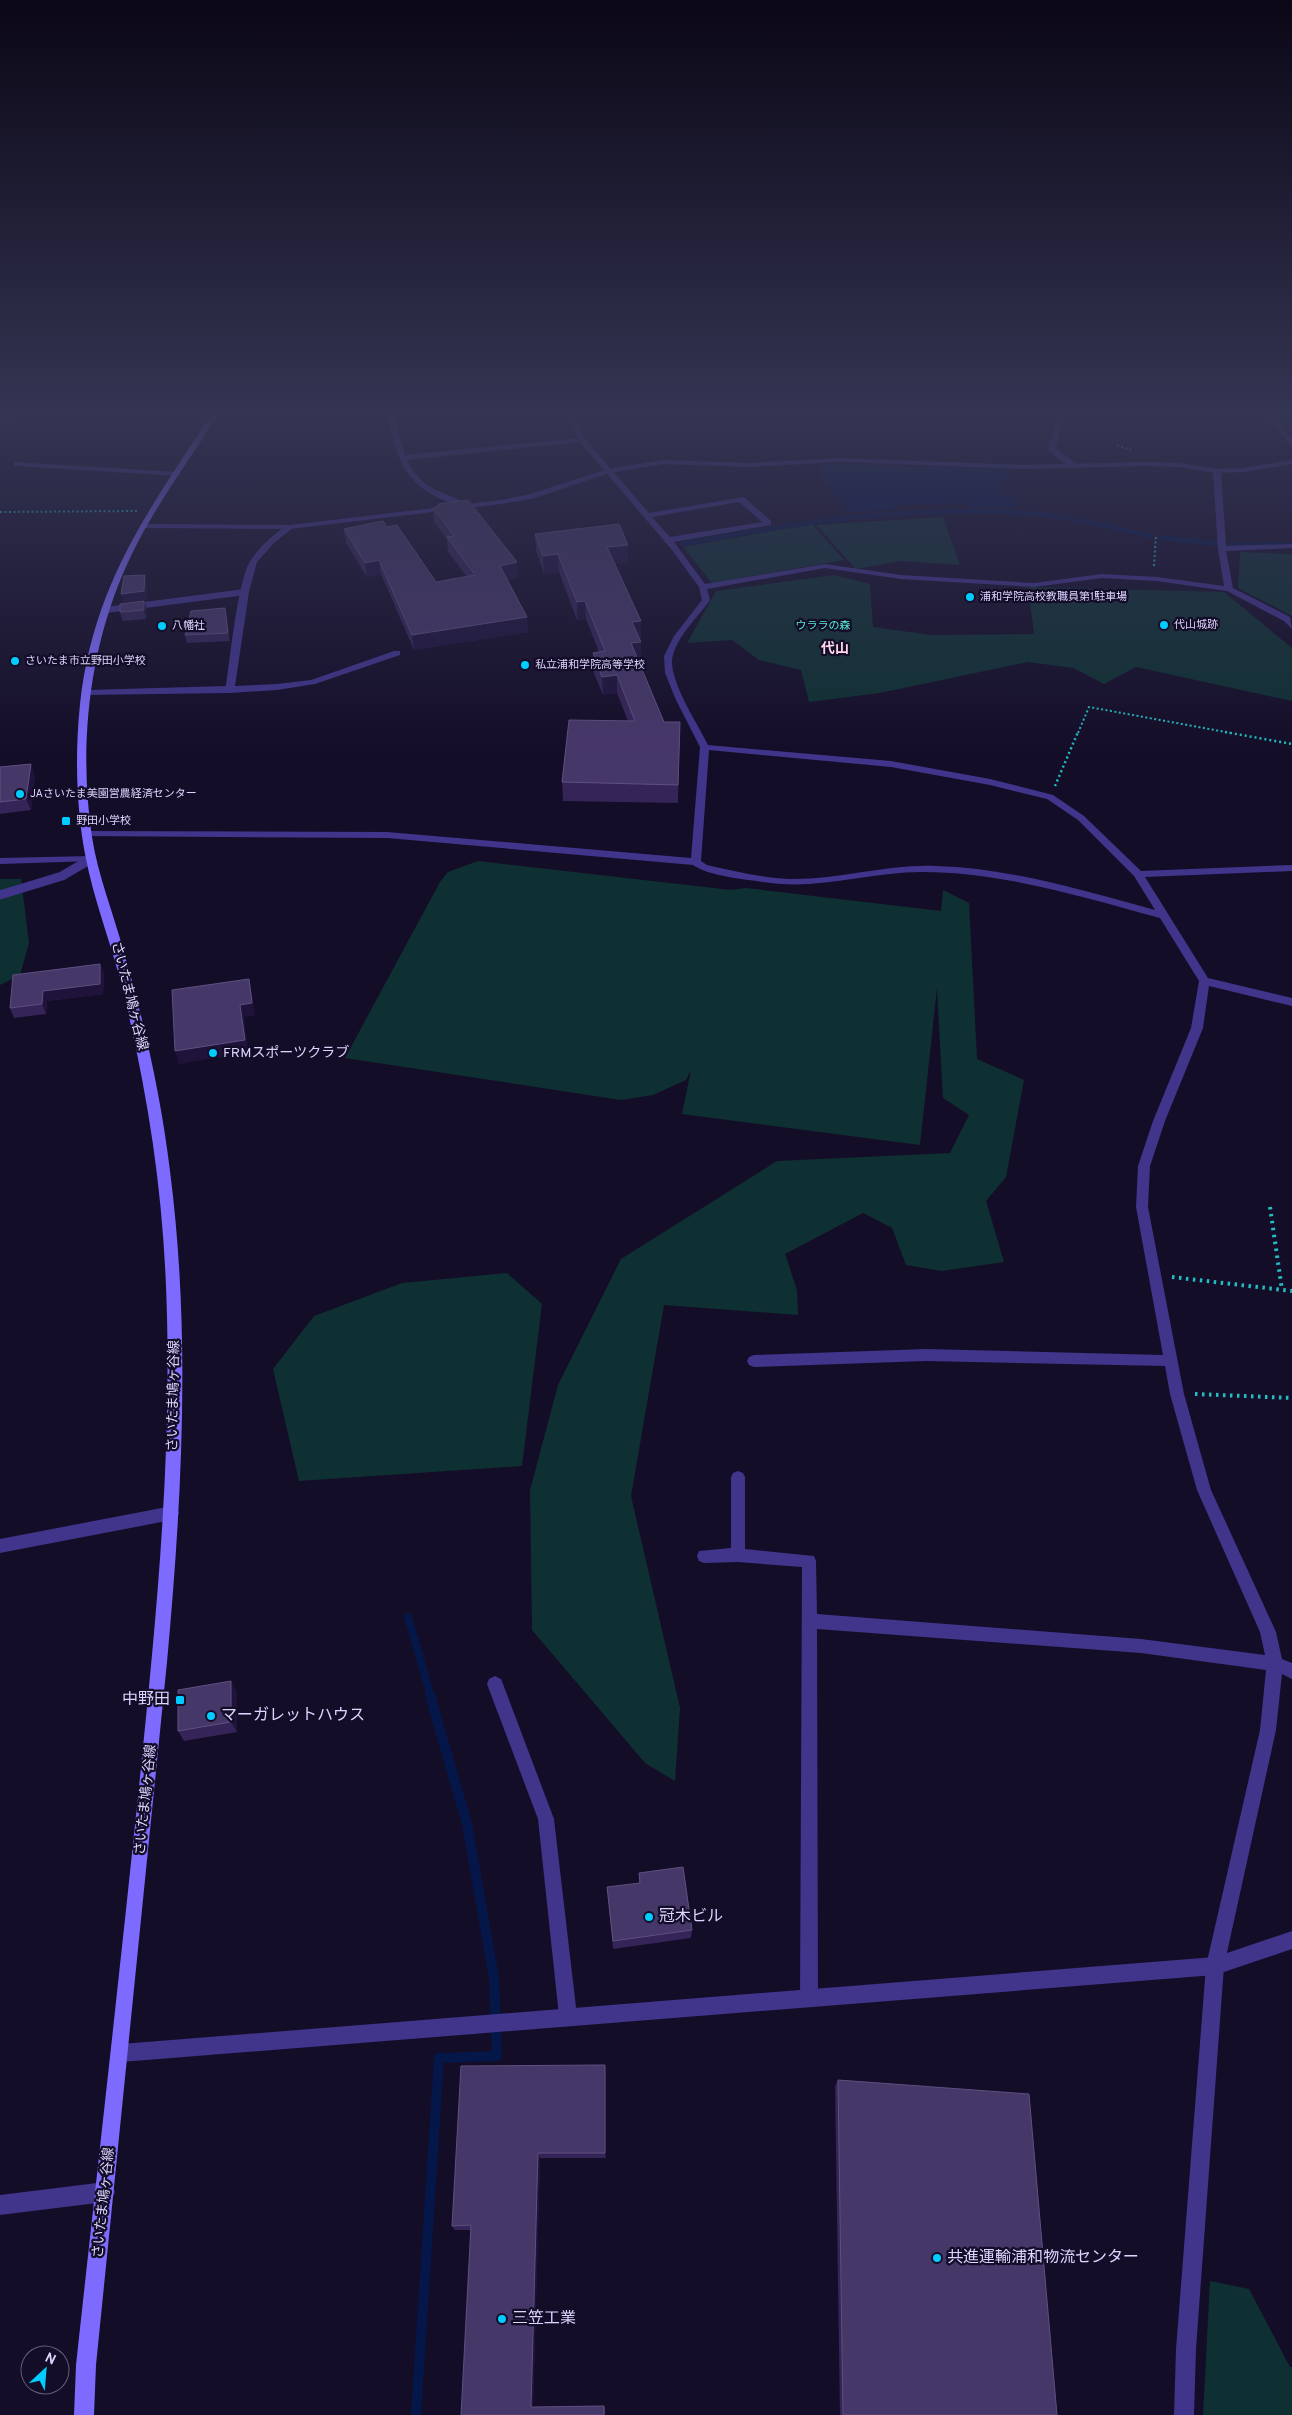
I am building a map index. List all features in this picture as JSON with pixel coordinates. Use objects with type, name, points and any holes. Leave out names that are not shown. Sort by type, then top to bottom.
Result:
[{"type":"main road","name":"さいたま鳩ヶ谷線","points":[[84,2415],[86,2365],[121,2053],[162,1636],[172,1513],[175,1324],[171,1243],[163,1166],[152,1094],[120,955],[91,858],[87,834],[83,751],[87,693],[106,610],[126,557],[142,528]]},
{"type":"street","points":[[230,690],[245,592],[253,562],[258,554],[289,528]]},
{"type":"street","points":[[659,528],[703,588],[706,600],[678,636],[668,656],[669,673],[680,700],[705,747],[696,862]]},
{"type":"street","points":[[672,544],[747,528]]},
{"type":"street","points":[[1221,528],[1222,549],[1229,589]]},
{"type":"street","points":[[1222,549],[1292,546]]},
{"type":"street","points":[[703,588],[825,566],[901,577],[1034,585],[1102,576],[1153,579],[1229,589],[1287,619],[1292,626]]},
{"type":"street","points":[[87,693],[230,690],[312,682],[397,653]]},
{"type":"street","points":[[705,747],[891,764],[990,782],[1050,797],[1081,818],[1138,874],[1204,981],[1197,1028],[1159,1121],[1144,1166],[1142,1207],[1177,1394],[1204,1490],[1268,1632],[1275,1664],[1268,1730],[1215,1966],[1186,2349],[1184,2415]]},
{"type":"street","points":[[87,834],[386,835],[696,862],[704,868],[789,882],[840,878],[906,869],[966,871],[1079,893],[1165,916]]},
{"type":"street","points":[[0,861],[91,858]]},
{"type":"street","points":[[1138,874],[1292,868]]},
{"type":"street","points":[[1204,981],[1292,1002]]},
{"type":"street","points":[[754,1361],[926,1355],[1172,1361]]},
{"type":"street","points":[[738,1477],[738,1555]]},
{"type":"street","points":[[0,1546],[172,1513]]},
{"type":"street","points":[[704,1556],[738,1555],[809,1561],[809,1997]]},
{"type":"street","points":[[809,1621],[1141,1646],[1275,1664],[1292,1671]]},
{"type":"street","points":[[495,1684],[546,1819],[568,2016]]},
{"type":"street","points":[[121,2053],[1215,1966],[1292,1940]]},
{"type":"street","points":[[0,2205],[105,2192]]},
{"type":"lane","points":[[106,610],[245,592]]},
{"type":"lane","points":[[0,895],[62,876],[91,858]]},
{"type":"path","points":[[1153,579],[1156,535]]},
{"type":"path","points":[[1050,797],[1089,708],[1292,744]]},
{"type":"path","points":[[1270,1208],[1282,1290]]},
{"type":"path","points":[[1156,1276],[1292,1291]]},
{"type":"path","points":[[1177,1394],[1292,1398]]},
{"type":"green space","points":[[791,528],[815,528],[844,560],[712,583],[683,547]]},
{"type":"green space","points":[[818,528],[947,528],[960,565],[901,561],[856,569]]},
{"type":"green space","points":[[1240,552],[1292,554],[1292,616],[1238,588]]},
{"type":"green space","name":"ウララの森","points":[[834,575],[870,584],[873,627],[932,635],[1034,634],[1028,587],[1224,592],[1292,648],[1292,701],[1136,667],[1104,684],[1073,668],[1028,662],[880,693],[809,702],[801,670],[759,660],[732,640],[687,643],[716,591]]},
{"type":"green space","points":[[478,861],[731,890],[746,888],[941,911],[943,890],[969,903],[977,1059],[1024,1080],[1006,1177],[986,1201],[1004,1262],[941,1271],[906,1265],[892,1228],[863,1213],[785,1254],[797,1290],[798,1315],[664,1305],[631,1496],[680,1708],[675,1781],[645,1763],[532,1630],[530,1490],[558,1385],[621,1259],[777,1161],[950,1153],[969,1115],[943,1098],[937,988],[920,1145],[682,1114],[691,1070],[686,1080],[653,1095],[621,1100],[345,1058],[440,882],[448,872]]},
{"type":"green space","points":[[0,879],[21,879],[29,943],[20,975],[0,985]]},
{"type":"green space","points":[[507,1273],[542,1304],[522,1466],[299,1481],[273,1369],[314,1316],[402,1283]]},
{"type":"green space","points":[[1210,2281],[1249,2289],[1290,2367],[1292,2367],[1292,2415],[1203,2415]]},
{"type":"building","points":[[399,528],[436,582],[475,575],[447,537],[454,536],[448,528],[490,528],[517,562],[500,566],[527,617],[412,635],[379,560],[365,563],[344,529]]},
{"type":"building","points":[[588,528],[621,528],[628,545],[607,547],[641,621],[632,622],[641,642],[631,643],[664,722],[680,722],[678,785],[562,782],[569,720],[635,721],[617,675],[602,677],[593,653],[605,651],[585,601],[577,602],[558,554],[543,556],[535,534]]},
{"type":"building","points":[[145,575],[144,591],[121,594],[124,576]]},
{"type":"building","points":[[144,601],[144,610],[120,612],[120,604]]},
{"type":"building","points":[[225,608],[228,633],[185,635],[191,611]]},
{"type":"building","points":[[31,764],[26,799],[0,802],[0,767]]},
{"type":"building","points":[[100,964],[100,984],[43,991],[42,1004],[10,1008],[13,975]]},
{"type":"building","points":[[249,979],[252,1003],[240,1005],[245,1040],[175,1051],[172,990]]},
{"type":"building","name":"マーガレットハウス","points":[[231,1681],[231,1722],[178,1731],[178,1690]]},
{"type":"building","name":"冠木ビル","points":[[683,1867],[692,1930],[613,1941],[607,1887],[640,1883],[639,1873]]},
{"type":"building","name":"三笠工業","points":[[605,2065],[605,2153],[538,2153],[531,2407],[604,2406],[604,2415],[461,2415],[471,2225],[452,2226],[461,2066]]},
{"type":"building","name":"共進運輸浦和物流センター","points":[[838,2080],[1029,2094],[1057,2415],[843,2415]]},
{"type":"waterway","points":[[683,544],[778,528]]},
{"type":"waterway","points":[[1115,528],[1151,536]]},
{"type":"waterway","points":[[1162,538],[1220,544]]},
{"type":"waterway","points":[[1229,545],[1292,544]]},
{"type":"waterway","points":[[408,1617],[431,1697]]},
{"type":"waterway","points":[[416,2415],[439,2058],[497,2056],[494,1978],[467,1824],[430,1695]]},
{"type":"place","name":"浦和学院高校教職員第1駐車場","points":[[970,597]]},
{"type":"place","name":"代山城跡","points":[[1164,625]]},
{"type":"place","name":"八幡社","points":[[162,626]]},
{"type":"place","name":"さいたま市立野田小学校","points":[[15,661]]},
{"type":"place","name":"私立浦和学院高等学校","points":[[525,665]]},
{"type":"place","name":"JAさいたま美園営農経済センター","points":[[20,794]]},
{"type":"place","name":"野田小学校","points":[[66,821]]},
{"type":"place","name":"FRMスポーツクラブ","points":[[213,1053]]},
{"type":"place","name":"中野田","points":[[180,1700]]},
{"type":"place","name":"マーガレットハウス","points":[[211,1716]]},
{"type":"place","name":"冠木ビル","points":[[649,1917]]},
{"type":"place","name":"共進運輸浦和物流センター","points":[[937,2258]]},
{"type":"place","name":"三笠工業","points":[[502,2319]]},
{"type":"district","name":"代山","points":[[835,649]]}]
